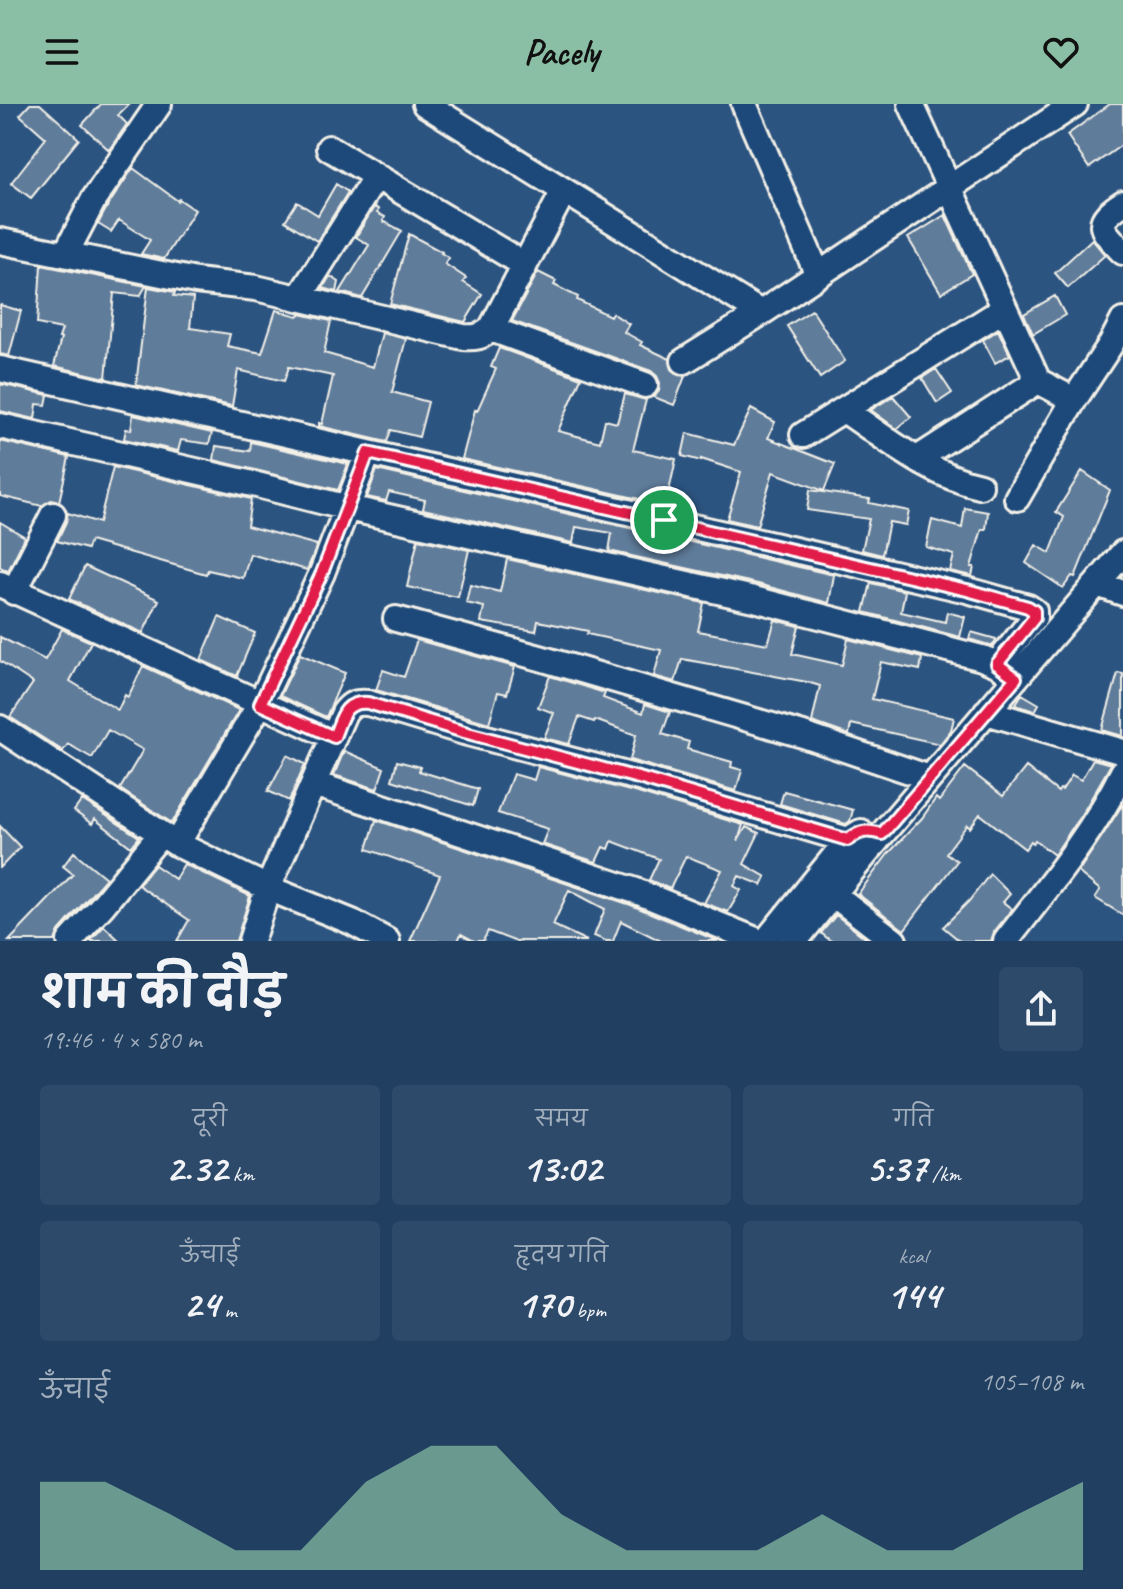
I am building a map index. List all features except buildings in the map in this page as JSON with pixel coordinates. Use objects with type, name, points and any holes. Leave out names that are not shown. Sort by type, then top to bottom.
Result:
[{"type":"street","points":[[66,253],[94,199],[159,104]]},
{"type":"street","points":[[425,104],[761,313]]},
{"type":"street","points":[[744,104],[818,275]]},
{"type":"street","points":[[911,104],[1038,381],[1074,400]]},
{"type":"street","points":[[684,361],[1075,104]]},
{"type":"street","points":[[329,148],[525,265]]},
{"type":"street","points":[[299,298],[376,176]]},
{"type":"street","points":[[0,241],[196,281],[256,288],[475,338],[491,329],[564,191]]},
{"type":"street","points":[[1123,203],[1107,213],[1103,228],[1123,252]]},
{"type":"street","points":[[803,435],[1004,309]]},
{"type":"street","points":[[1017,498],[1123,321]]},
{"type":"street","points":[[491,329],[645,385]]},
{"type":"street","points":[[0,369],[967,590],[1034,611],[1034,618],[986,712],[795,941]]},
{"type":"street","points":[[917,459],[1038,381]]},
{"type":"street","points":[[844,410],[917,459],[961,482],[980,486]]},
{"type":"street","points":[[0,426],[754,599],[982,658],[1006,671]]},
{"type":"street","points":[[70,941],[169,839],[260,704],[322,573],[368,453]]},
{"type":"street","points":[[53,515],[7,588],[334,737]]},
{"type":"street","points":[[1006,671],[1097,584],[1123,553]]},
{"type":"street","points":[[1097,584],[1123,593]]},
{"type":"street","points":[[396,619],[803,735],[930,778]]},
{"type":"street","points":[[251,941],[268,888],[344,713],[349,705],[356,702],[642,779],[848,840]]},
{"type":"street","points":[[986,712],[1123,752]]},
{"type":"street","points":[[0,728],[169,839],[268,888],[352,922],[387,941]]},
{"type":"street","points":[[1006,941],[1082,841],[1123,772]]},
{"type":"street","points":[[314,784],[636,891],[758,941]]},
{"type":"street","points":[[766,941],[848,840],[858,832],[868,830],[882,834]]},
{"type":"street","points":[[833,894],[894,941]]},
{"type":"route","points":[[368,453],[664,520],[1028,607],[1034,611],[1034,618],[997,664],[1016,678],[882,834],[868,830],[858,832],[848,840],[368,703],[349,705],[334,737],[260,704],[322,573],[368,453]]}]
